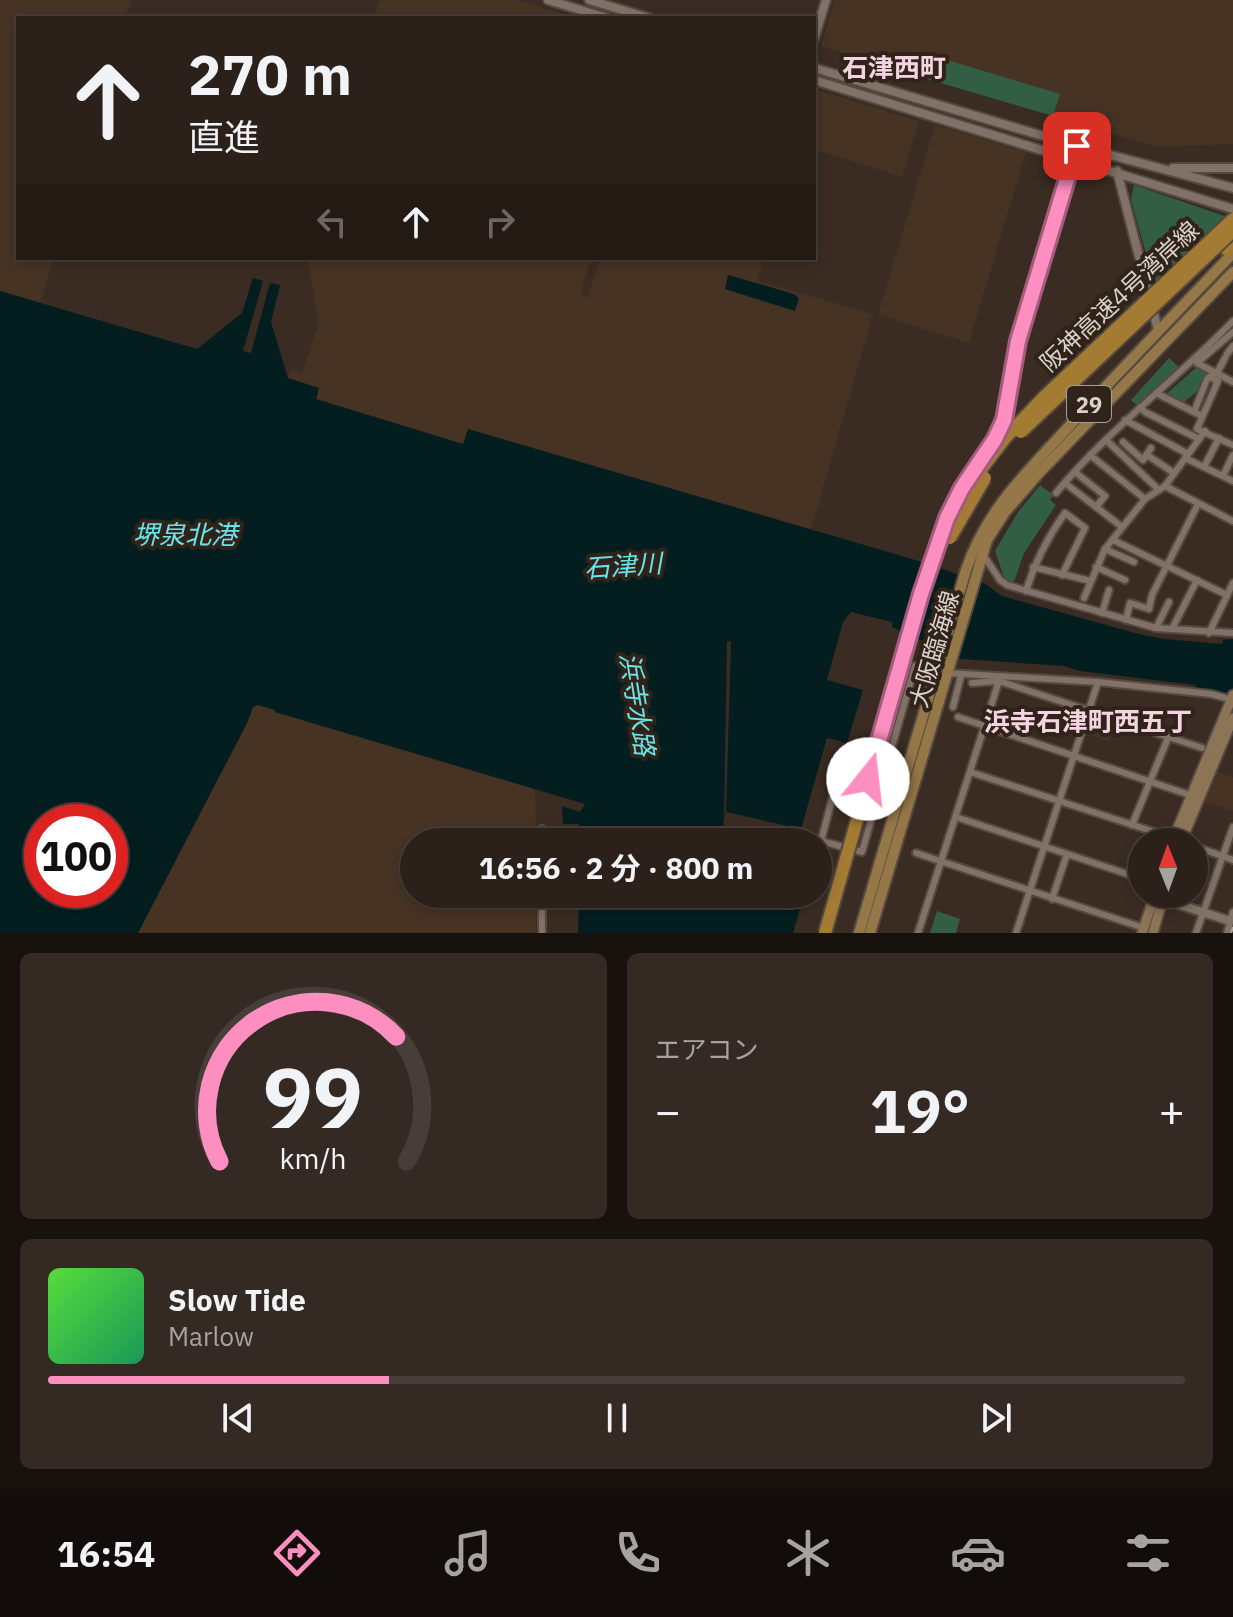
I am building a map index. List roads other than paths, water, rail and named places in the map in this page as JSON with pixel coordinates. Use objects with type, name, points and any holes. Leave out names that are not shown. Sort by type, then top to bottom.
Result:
[{"type":"highway","points":[[932,561],[954,502],[1004,420],[1014,353],[1075,152]]},
{"type":"highway","name":"阪神高速4号湾岸線","points":[[825,933],[932,561],[969,485],[1005,438],[1057,385],[1233,219]]},
{"type":"highway","name":"阪神高速4号湾岸線","points":[[834,933],[923,616],[950,539],[977,489],[1033,419],[1233,231]]},
{"type":"highway","points":[[1096,360],[1168,295],[1233,243]]},
{"type":"main road","name":"大阪臨海線","points":[[859,933],[948,656],[971,571],[975,541],[998,505],[1233,253]]},
{"type":"main road","name":"大阪臨海線","points":[[971,571],[1005,512],[1039,473],[1233,272]]},
{"type":"main road","name":"大阪臨海線","points":[[870,933],[943,672]]},
{"type":"main road","points":[[1181,828],[1190,795],[1232,698]]},
{"type":"main road","points":[[1184,828],[1233,718]]},
{"type":"main road","points":[[1149,932],[1156,908]]},
{"type":"street","points":[[548,0],[600,16]]},
{"type":"street","points":[[589,0],[642,16]]},
{"type":"street","points":[[816,32],[826,0]]},
{"type":"street","points":[[816,69],[1075,152],[1117,171],[1233,209]]},
{"type":"street","points":[[816,81],[1075,152],[1180,169],[1233,168]]},
{"type":"street","points":[[1129,160],[1233,188]]},
{"type":"street","points":[[1117,171],[1158,330]]},
{"type":"street","points":[[1056,493],[1125,420],[1233,321]]},
{"type":"street","points":[[1194,412],[1226,356],[1233,332]]},
{"type":"street","points":[[1231,341],[1197,363],[1233,382]]},
{"type":"street","points":[[1214,374],[1218,381],[1197,429],[1233,445]]},
{"type":"street","points":[[1156,393],[1202,416]]},
{"type":"street","points":[[1140,407],[1199,439]]},
{"type":"street","points":[[1125,420],[1233,481]]},
{"type":"street","points":[[1084,598],[1105,549],[1145,499],[1162,488],[1205,431]]},
{"type":"street","points":[[1204,467],[1219,438]]},
{"type":"street","points":[[1106,440],[1162,488],[1233,521]]},
{"type":"street","points":[[1123,442],[1143,460],[1149,451],[1174,473]]},
{"type":"street","points":[[1090,455],[1145,499]]},
{"type":"street","points":[[1223,476],[1233,455]]},
{"type":"street","points":[[1075,472],[1105,496],[1096,507]]},
{"type":"street","points":[[1065,483],[1122,527]]},
{"type":"street","points":[[1126,620],[1130,603],[1149,609],[1152,595],[1198,504]]},
{"type":"street","points":[[1026,591],[1033,567],[1065,513],[1085,528],[1062,575]]},
{"type":"street","points":[[1113,540],[1227,595]]},
{"type":"street","points":[[1105,549],[1134,562]]},
{"type":"street","points":[[982,553],[1000,580],[1007,585],[1156,628],[1233,633]]},
{"type":"street","points":[[1033,567],[1091,581]]},
{"type":"street","points":[[1096,567],[1125,580]]},
{"type":"street","points":[[1172,629],[1197,580]]},
{"type":"street","points":[[1209,633],[1233,583]]},
{"type":"street","points":[[1102,613],[1109,590]]},
{"type":"street","points":[[1156,628],[1169,602]]},
{"type":"street","points":[[839,773],[821,841],[862,852],[915,666],[961,676],[1098,682],[1232,698]]},
{"type":"street","points":[[953,707],[961,676]]},
{"type":"street","points":[[972,683],[999,681],[1202,748]]},
{"type":"street","points":[[918,933],[999,681]]},
{"type":"street","points":[[1016,933],[1098,682]]},
{"type":"street","points":[[958,717],[1190,795]]},
{"type":"street","points":[[1132,825],[1168,738]]},
{"type":"street","points":[[970,772],[1141,828]]},
{"type":"street","points":[[832,799],[873,810]]},
{"type":"street","points":[[956,817],[1128,874]]},
{"type":"street","points":[[1196,933],[1233,827]]},
{"type":"street","points":[[1208,851],[1233,860]]},
{"type":"street","points":[[916,853],[1149,932]]},
{"type":"street","points":[[1052,899],[1067,854]]},
{"type":"street","points":[[542,908],[542,933]]},
{"type":"street","points":[[1192,908],[1232,916],[1227,933]]},
{"type":"water","points":[[728,275],[794,294],[799,298],[795,311],[725,289]]},
{"type":"water","name":"堺泉北港","points":[[253,278],[263,281],[243,351],[251,353],[270,283],[280,285],[271,322],[288,378],[319,388],[316,399],[463,444],[468,429],[912,559],[984,583],[1002,596],[1139,634],[1222,644],[1223,640],[1233,639],[1233,695],[1196,688],[1195,685],[1080,671],[1064,666],[961,659],[892,627],[892,622],[851,612],[843,622],[827,680],[863,690],[847,743],[827,738],[801,828],[726,812],[723,823],[730,828],[579,828],[579,824],[563,824],[562,806],[580,812],[585,804],[258,705],[253,707],[138,933],[0,933],[0,291],[197,349],[242,313]]},
{"type":"water","points":[[579,908],[800,908],[793,933],[578,933]]},
{"type":"railway","points":[[1231,933],[1233,927]]},
{"type":"district","name":"石津西町","points":[[894,67]]},
{"type":"district","name":"浜寺石津町西五丁","points":[[1088,721]]},
{"type":"water label","name":"石津川","points":[[623,565]]},
{"type":"water label","name":"浜寺水路","points":[[638,704]]}]
